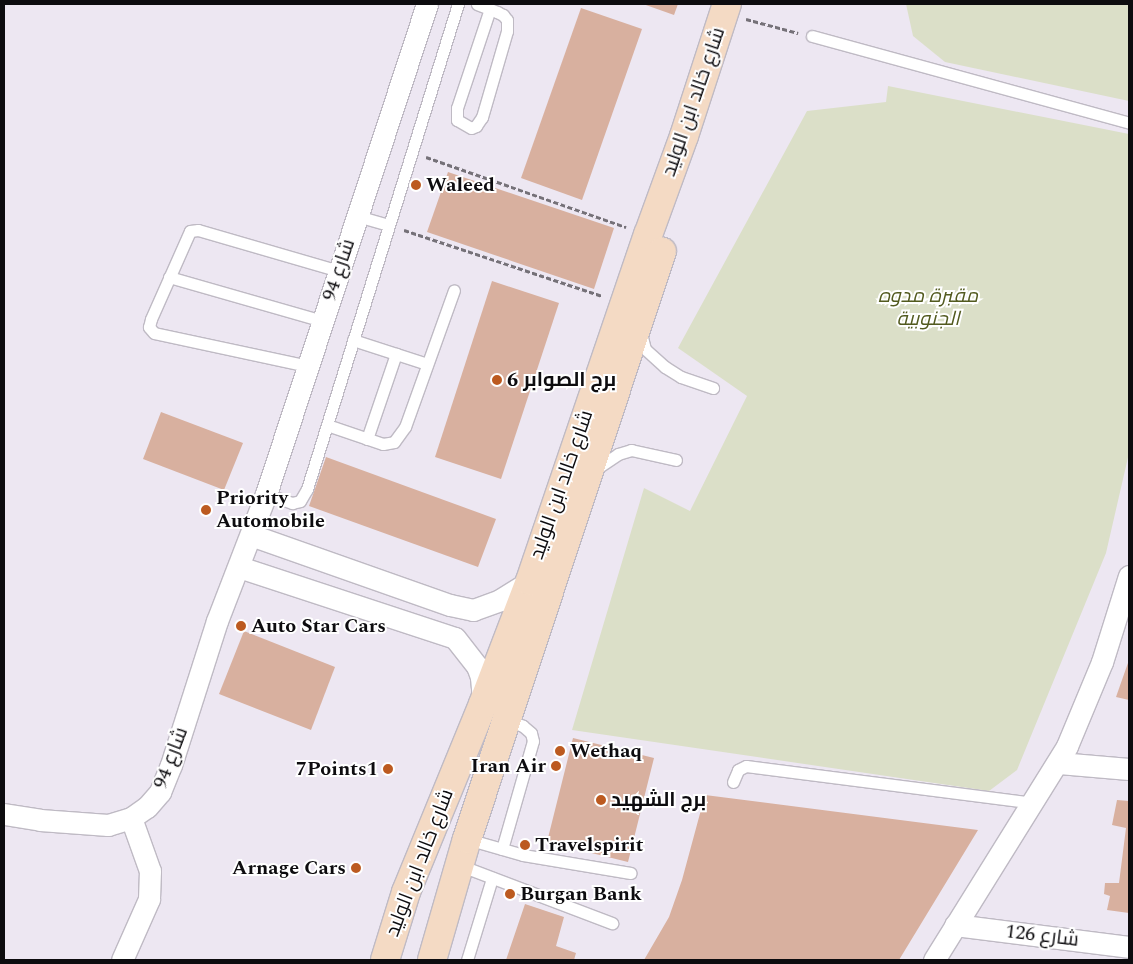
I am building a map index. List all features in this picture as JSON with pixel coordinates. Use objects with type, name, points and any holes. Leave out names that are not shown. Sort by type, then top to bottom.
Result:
[{"type":"main road","name":"شارع خالد ابن الوليد","points":[[385,960],[406,892],[483,704],[631,314],[736,8]]},
{"type":"main road","name":"شارع خالد ابن الوليد","points":[[432,960],[467,839],[588,478],[631,314]]},
{"type":"street","name":"شارع 94","points":[[4,814],[40,820],[108,825],[131,818],[147,806],[160,792],[171,765],[217,621],[266,494],[427,4]]},
{"type":"street","points":[[251,536],[450,605],[473,610],[500,600],[530,581]]},
{"type":"street","points":[[239,567],[455,638],[477,666],[481,677],[483,704]]},
{"type":"street","points":[[934,960],[1058,762],[1093,687],[1129,576]]},
{"type":"street","points":[[1058,762],[1129,769]]},
{"type":"street","points":[[122,960],[148,899],[149,890],[150,871],[131,818]]},
{"type":"street","name":"شارع 126","points":[[955,925],[1129,947]]},
{"type":"lane","points":[[266,494],[292,503],[304,497],[458,4]]},
{"type":"lane","points":[[477,4],[490,9],[503,15],[506,20],[507,31],[482,117],[476,126],[470,128],[457,120],[457,108],[490,9]]},
{"type":"lane","points":[[812,36],[1129,123]]},
{"type":"lane","points":[[357,216],[388,225]]},
{"type":"lane","points":[[308,366],[154,333],[149,327],[151,319],[190,230],[198,230],[338,271]]},
{"type":"lane","points":[[169,277],[322,321]]},
{"type":"lane","points":[[327,425],[383,444],[394,442],[405,427],[454,290]]},
{"type":"lane","points":[[631,314],[645,349],[665,367],[681,377],[713,388]]},
{"type":"lane","points":[[353,340],[428,364]]},
{"type":"lane","points":[[367,439],[396,354]]},
{"type":"lane","points":[[588,478],[601,463],[631,450],[676,460]]},
{"type":"lane","points":[[502,849],[533,741],[531,733],[523,726],[507,720]]},
{"type":"lane","points":[[732,782],[738,770],[746,766],[1034,803]]},
{"type":"lane","points":[[467,839],[523,855],[630,873]]},
{"type":"lane","points":[[459,865],[612,923]]},
{"type":"lane","points":[[467,960],[492,878]]},
{"type":"path","points":[[736,8],[812,36]]},
{"type":"path","points":[[412,152],[633,230]]},
{"type":"path","points":[[388,225],[631,314]]},
{"type":"green space","points":[[906,4],[1129,4],[1129,101],[945,62],[913,36]]},
{"type":"green space","name":"مقبرة مدوه الجنوبية","points":[[888,86],[1129,134],[1129,453],[1106,553],[1017,770],[989,791],[572,730],[644,488],[690,511],[747,396],[678,348],[807,111],[886,102]]},
{"type":"building","points":[[643,4],[678,4],[674,15]]},
{"type":"building","points":[[581,8],[642,29],[582,200],[521,178]]},
{"type":"building","points":[[448,172],[614,228],[594,289],[427,232]]},
{"type":"building","name":"برج الصوابر 6","points":[[492,281],[559,303],[501,479],[435,457]]},
{"type":"building","points":[[161,412],[243,443],[224,490],[143,459]]},
{"type":"building","points":[[326,457],[496,519],[478,567],[309,506]]},
{"type":"building","points":[[244,631],[335,667],[311,730],[219,694]]},
{"type":"building","points":[[1129,660],[1129,700],[1116,697]]},
{"type":"building","name":"برج الشهيد","points":[[573,738],[654,758],[628,862],[547,842]]},
{"type":"building","points":[[705,795],[978,830],[899,960],[644,960],[669,917],[682,880]]},
{"type":"building","points":[[1117,800],[1129,801],[1129,913],[1107,910],[1110,896],[1104,894],[1105,883],[1119,883],[1126,828],[1112,825]]},
{"type":"building","points":[[525,904],[564,917],[556,946],[576,953],[574,960],[506,960]]},
{"type":"place","name":"Waleed","points":[[416,185]]},
{"type":"place","name":"برج الصوابر 6","points":[[497,380]]},
{"type":"place","name":"Priority Automobile","points":[[206,510]]},
{"type":"place","name":"Auto Star Cars","points":[[241,626]]},
{"type":"place","name":"Wethaq","points":[[560,751]]},
{"type":"place","name":"Iran Air","points":[[556,766]]},
{"type":"place","name":"7Points1","points":[[388,769]]},
{"type":"place","name":"برج الشهيد","points":[[601,800]]},
{"type":"place","name":"Travelspirit","points":[[525,845]]},
{"type":"place","name":"Arnage Cars","points":[[356,868]]},
{"type":"place","name":"Burgan Bank","points":[[510,894]]}]
